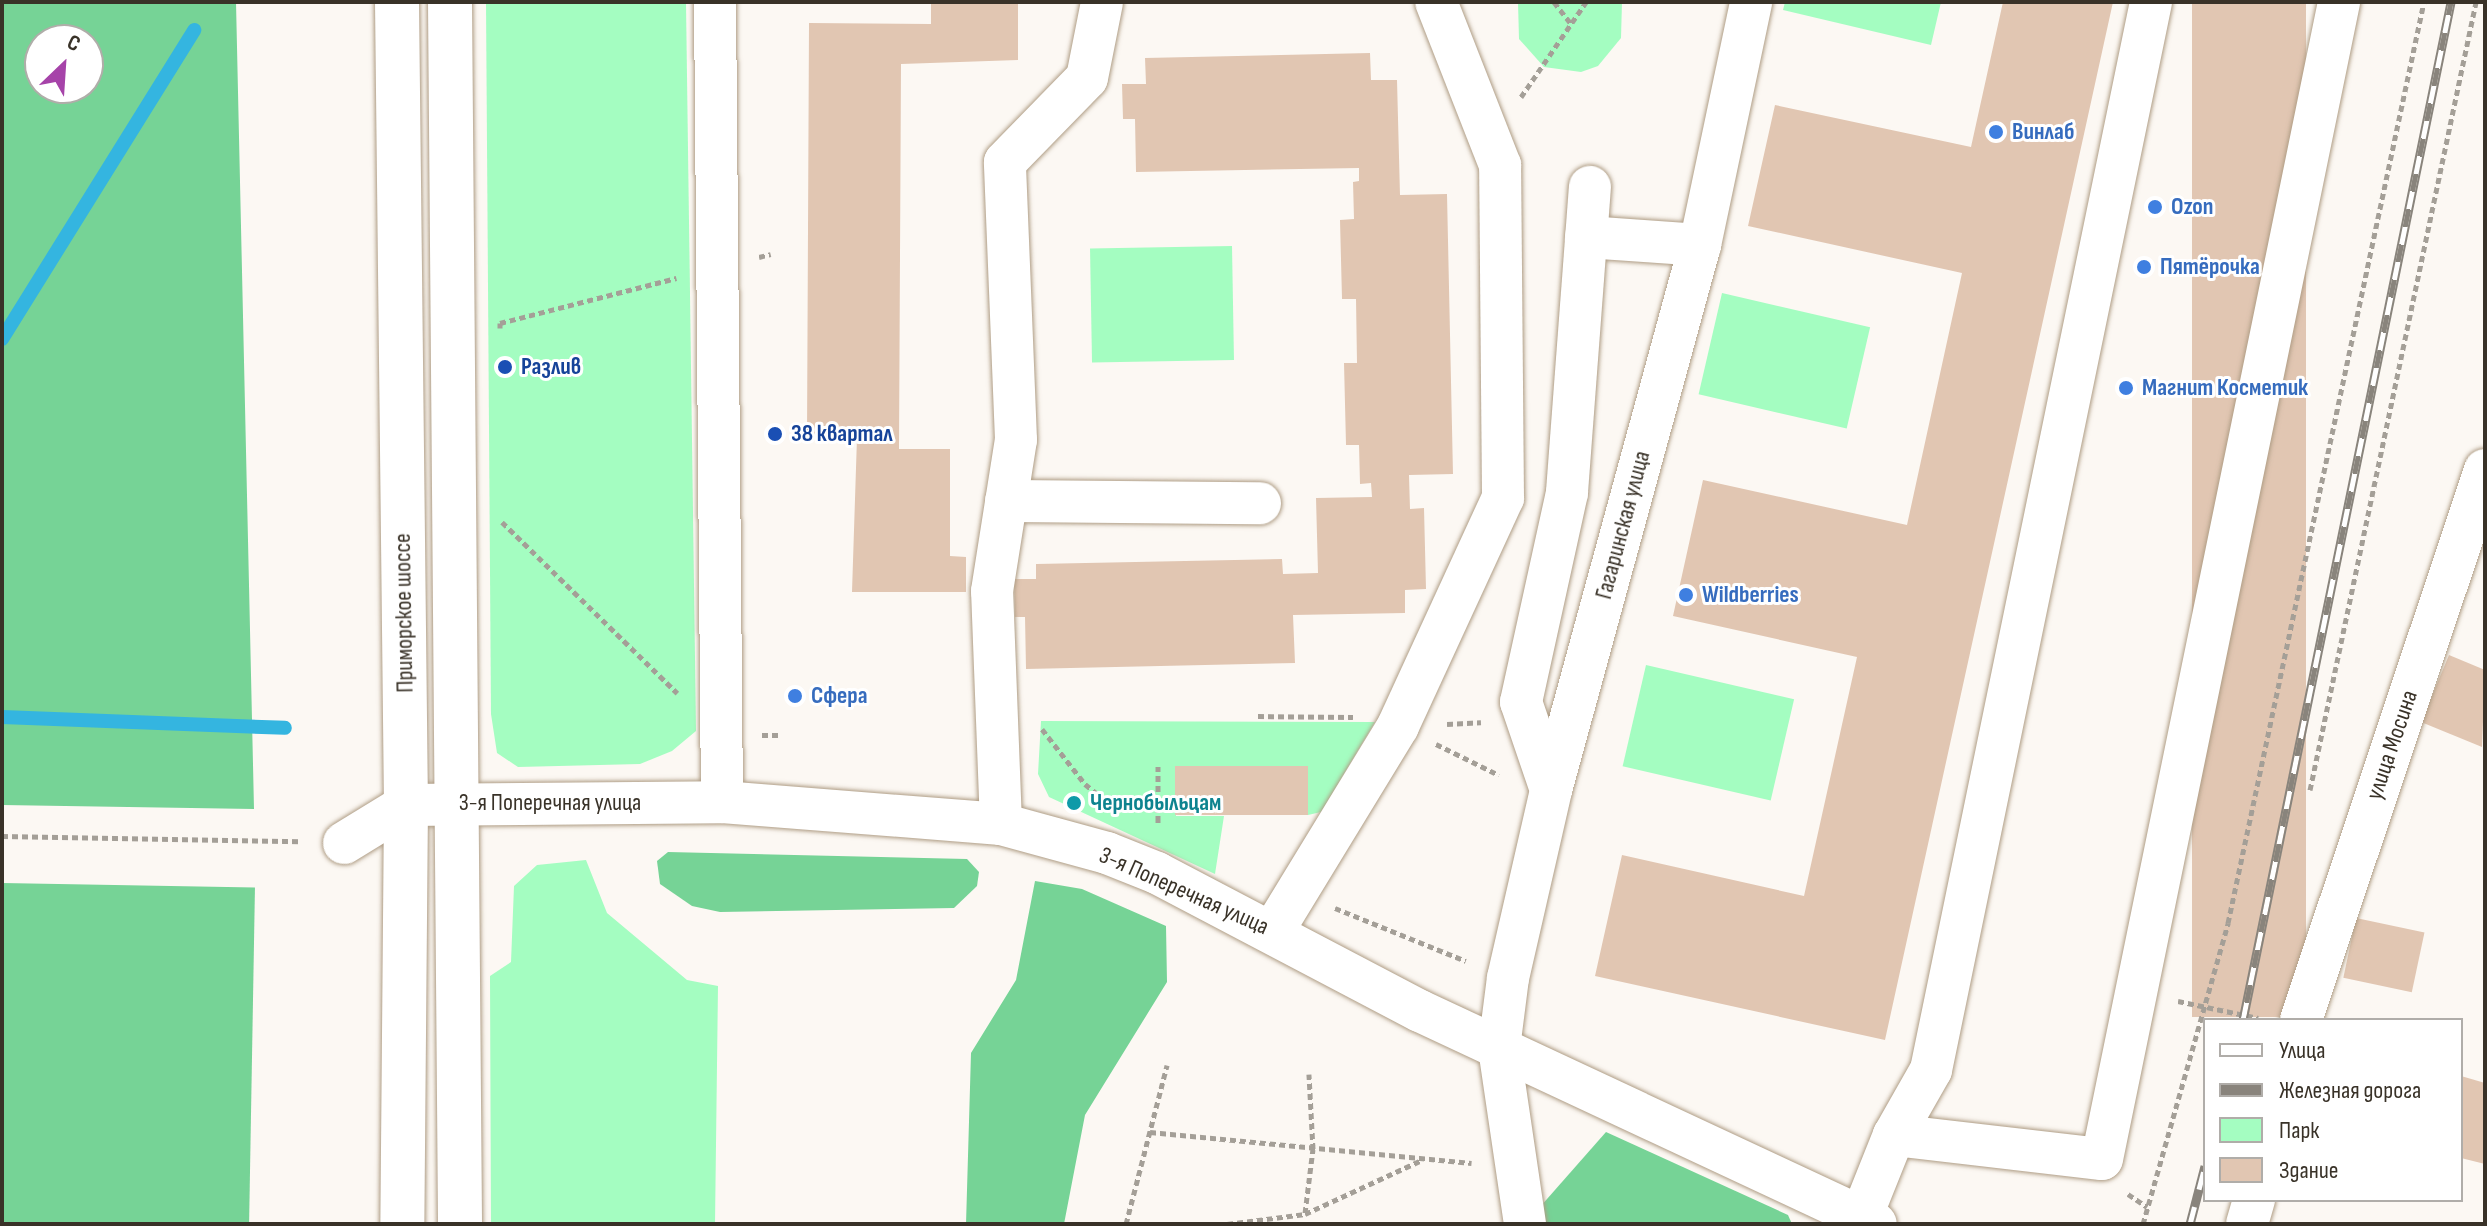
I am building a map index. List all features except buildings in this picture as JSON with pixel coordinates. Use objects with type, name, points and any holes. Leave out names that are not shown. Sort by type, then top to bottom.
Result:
[{"type":"highway","name":"Приморское шоссе","points":[[397,2],[406,805],[402,1224]]},
{"type":"highway","points":[[450,2],[460,1224]]},
{"type":"street","points":[[715,2],[722,802]]},
{"type":"street","points":[[1001,824],[992,591],[1016,440],[1005,162],[1087,78],[1102,2]]},
{"type":"street","points":[[1273,931],[1398,726],[1503,498],[1500,165],[1436,2]]},
{"type":"street","name":"Гагаринская улица","points":[[1525,1224],[1499,1048],[1508,978],[1550,795],[1700,245],[1751,2]]},
{"type":"street","points":[[1869,1220],[1894,1135],[1931,1070],[2151,2]]},
{"type":"street","points":[[1894,1135],[2102,1159],[2339,2]]},
{"type":"street","points":[[1550,795],[1521,702],[1567,492],[1590,187]]},
{"type":"street","points":[[1586,237],[1700,245]]},
{"type":"street","name":"улица Мосина","points":[[2302,1018],[2485,470]]},
{"type":"street","points":[[1006,501],[1260,503]]},
{"type":"street","name":"3-я Поперечная улица","points":[[406,805],[722,802],[1001,824],[1107,853],[1157,873],[1499,1048],[1869,1220]]},
{"type":"street","points":[[344,843],[406,805]]},
{"type":"street","points":[[2247,1224],[2253,1202]]},
{"type":"path","points":[[1554,2],[1571,24]]},
{"type":"path","points":[[1490,141],[1586,2]]},
{"type":"path","points":[[2143,1224],[2228,923],[2424,2]]},
{"type":"path","points":[[2310,790],[2476,2]]},
{"type":"path","points":[[500,339],[500,323],[634,289]]},
{"type":"path","points":[[502,509],[502,525],[721,735],[781,735]]},
{"type":"path","points":[[1258,716],[1383,718],[1550,795]]},
{"type":"path","points":[[1398,726],[1528,720]]},
{"type":"path","points":[[1157,873],[1158,766]]},
{"type":"path","points":[[2,836],[344,843]]},
{"type":"path","points":[[2162,997],[2260,1018]]},
{"type":"path","points":[[1126,1224],[1167,1065]]},
{"type":"path","points":[[1305,1214],[1313,1149],[1309,1074]]},
{"type":"path","points":[[1150,1132],[1516,1167]]},
{"type":"path","points":[[1227,1224],[1305,1214],[1423,1159]]},
{"type":"path","points":[[2117,1187],[2147,1207]]},
{"type":"green space","points":[[2,2],[236,2],[254,809],[2,805]]},
{"type":"green space","points":[[486,2],[686,2],[696,731],[672,751],[640,764],[518,767],[497,753],[491,714]]},
{"type":"green space","points":[[1518,2],[1622,2],[1621,38],[1598,66],[1581,72],[1544,67],[1519,39]]},
{"type":"green space","points":[[1785,2],[1941,2],[1931,45],[1783,10]]},
{"type":"green space","points":[[1232,246],[1234,360],[1092,362],[1090,248]]},
{"type":"green space","points":[[1722,293],[1870,327],[1847,429],[1699,394]]},
{"type":"green space","points":[[1646,665],[1794,699],[1771,801],[1623,766]]},
{"type":"green space","points":[[1041,721],[1375,722],[1321,812],[1308,815],[1307,766],[1176,767],[1176,816],[1224,816],[1215,874],[1049,797],[1038,774]]},
{"type":"green space","points":[[668,852],[967,859],[979,872],[977,886],[954,908],[720,912],[692,906],[660,884],[657,861]]},
{"type":"green space","points":[[586,860],[607,913],[687,980],[718,986],[715,1224],[491,1224],[490,976],[511,962],[514,886],[537,865]]},
{"type":"green space","points":[[1035,881],[1082,889],[1166,926],[1167,982],[1085,1115],[1064,1224],[966,1224],[971,1053],[1016,980]]},
{"type":"green space","points":[[2,883],[255,887],[249,1224],[2,1224]]},
{"type":"green space","points":[[1606,1132],[1788,1215],[1792,1224],[1525,1224]]},
{"type":"waterway","points":[[2,339],[194,30]]},
{"type":"waterway","points":[[2,717],[285,728]]},
{"type":"railway","points":[[2243,1018],[2451,2]]},
{"type":"railway","points":[[2190,1224],[2203,1174]]},
{"type":"place","name":"Винлаб","points":[[1996,132]]},
{"type":"place","name":"Ozon","points":[[2155,207]]},
{"type":"place","name":"Пятёрочка","points":[[2144,267]]},
{"type":"place","name":"Разлив","points":[[505,367]]},
{"type":"place","name":"Магнит Косметик","points":[[2126,388]]},
{"type":"place","name":"38 квартал","points":[[775,434]]},
{"type":"place","name":"Wildberries","points":[[1686,595]]},
{"type":"place","name":"Сфера","points":[[795,696]]},
{"type":"place","name":"Чернобыльцам","points":[[1074,803]]}]
